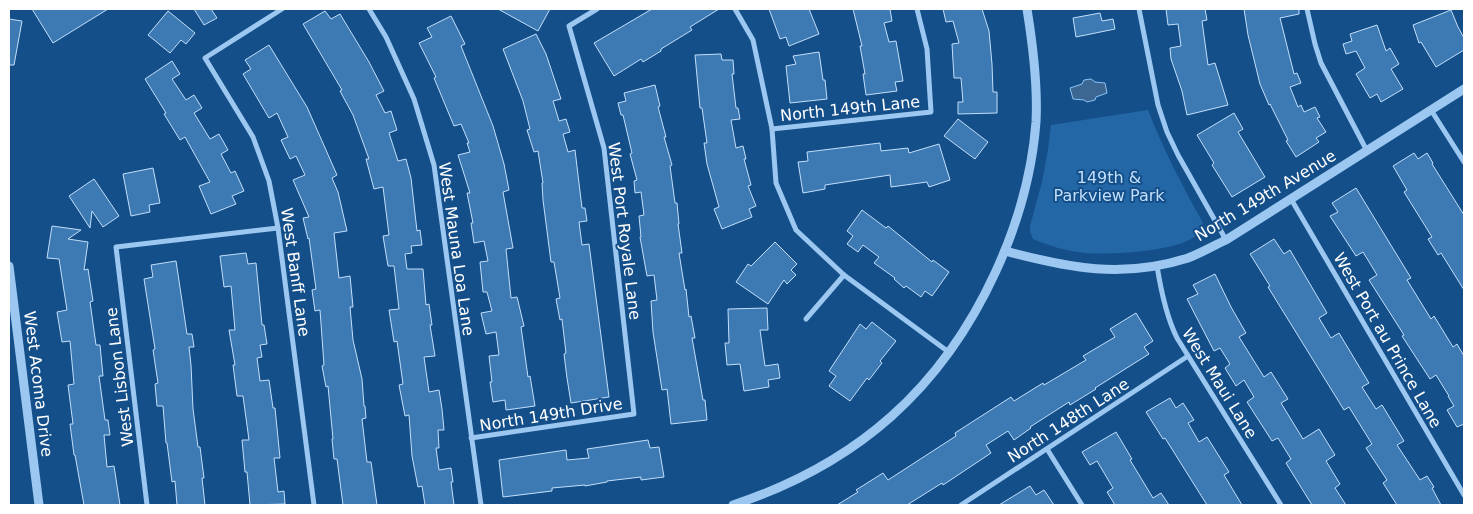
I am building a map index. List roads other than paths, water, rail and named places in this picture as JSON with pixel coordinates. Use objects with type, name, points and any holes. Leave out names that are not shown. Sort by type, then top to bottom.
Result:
[{"type":"street","name":"West Banff Lane","points":[[282,9],[205,58],[253,137],[269,181],[278,228],[314,505]]},
{"type":"street","name":"West Mauna Loa Lane","points":[[369,9],[386,37],[414,99],[434,165],[481,505]]},
{"type":"street","name":"West Port Royale Lane","points":[[597,9],[570,26],[604,148],[634,414]]},
{"type":"street","points":[[735,9],[753,40],[772,128],[776,183],[796,230],[844,275],[950,353]]},
{"type":"street","name":"North 149th Lane","points":[[772,128],[931,112],[927,49],[917,9]]},
{"type":"street","points":[[733,505],[788,484],[820,468],[881,426],[902,407],[950,353],[983,299],[1006,251],[1028,176],[1036,121],[1036,65],[1027,9]]},
{"type":"street","points":[[1139,9],[1158,105],[1167,132],[1182,163],[1226,240]]},
{"type":"street","points":[[1307,9],[1320,63],[1367,151]]},
{"type":"street","name":"North 149th Avenue","points":[[1006,251],[1040,260],[1088,269],[1110,270],[1157,266],[1194,255],[1226,240],[1464,89]]},
{"type":"street","points":[[1432,110],[1464,162]]},
{"type":"street","name":"West Port au Prince Lane","points":[[1291,198],[1464,495]]},
{"type":"street","name":"West Lisbon Lane","points":[[147,505],[116,247],[278,228]]},
{"type":"street","name":"West Acoma Drive","points":[[9,266],[39,505]]},
{"type":"street","name":"West Maui Lane","points":[[1157,266],[1171,325],[1188,356],[1282,505]]},
{"type":"street","points":[[806,319],[844,275]]},
{"type":"street","name":"North 148th Lane","points":[[961,505],[1188,356]]},
{"type":"street","name":"North 149th Drive","points":[[471,438],[634,414]]},
{"type":"street","points":[[1047,450],[1082,505]]},
{"type":"park label","name":"149th & Parkview Park","points":[[1109,186]]}]
